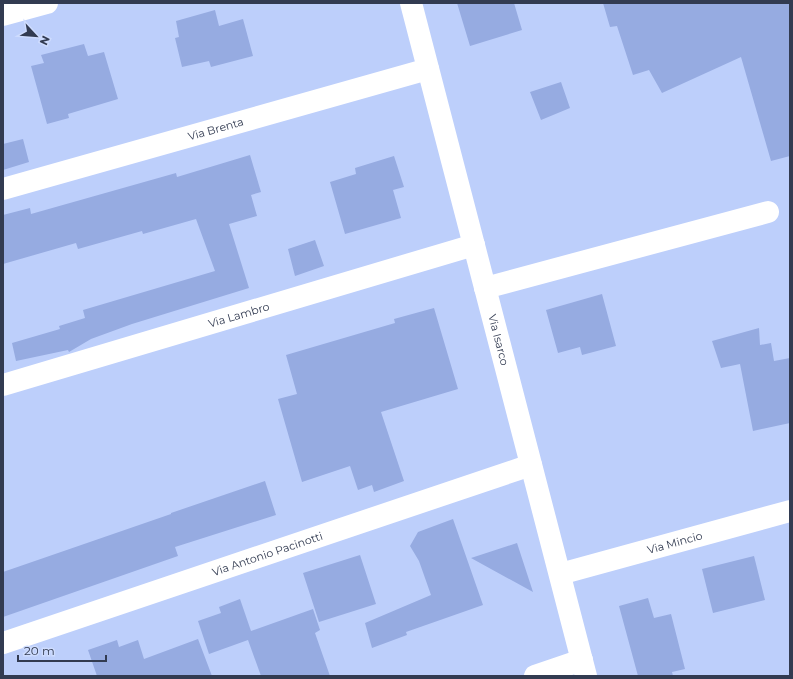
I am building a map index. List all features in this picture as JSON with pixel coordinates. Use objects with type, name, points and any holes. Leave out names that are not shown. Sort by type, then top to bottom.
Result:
[{"type":"street","points":[[3,15],[47,3]]},
{"type":"street","name":"Via Isarco","points":[[411,3],[584,668]]},
{"type":"street","name":"Via Brenta","points":[[3,189],[428,69]]},
{"type":"street","points":[[485,288],[768,212]]},
{"type":"street","name":"Via Lambro","points":[[3,385],[474,245]]},
{"type":"street","name":"Via Antonio Pacinotti","points":[[3,643],[531,465]]},
{"type":"street","name":"Via Mincio","points":[[560,574],[790,511]]},
{"type":"street","points":[[535,676],[584,668]]},
{"type":"building","points":[[457,3],[514,3],[522,30],[470,46]]},
{"type":"building","points":[[603,3],[790,3],[790,156],[771,161],[741,57],[662,93],[649,70],[633,75],[617,26],[610,27]]},
{"type":"building","points":[[215,10],[219,26],[243,19],[253,56],[211,67],[209,61],[182,67],[175,38],[179,37],[176,21]]},
{"type":"building","points":[[84,44],[88,56],[104,52],[118,99],[68,114],[69,118],[47,124],[31,66],[44,63],[41,55]]},
{"type":"building","points":[[561,82],[570,108],[541,120],[530,92]]},
{"type":"building","points":[[23,139],[29,162],[3,170],[3,144]]},
{"type":"building","points":[[250,155],[261,192],[251,195],[257,216],[229,224],[249,288],[132,324],[91,339],[69,352],[68,350],[16,361],[12,343],[60,329],[59,326],[85,318],[83,310],[215,271],[196,219],[143,234],[142,231],[78,249],[76,243],[3,264],[3,215],[30,208],[31,214],[176,173],[177,177]]},
{"type":"building","points":[[394,156],[404,187],[393,190],[401,218],[345,234],[330,182],[356,174],[355,168]]},
{"type":"building","points":[[315,240],[324,266],[295,276],[288,249]]},
{"type":"building","points":[[602,294],[616,346],[582,355],[580,347],[558,353],[546,310]]},
{"type":"building","points":[[434,308],[458,389],[381,412],[404,481],[374,492],[372,485],[358,490],[350,466],[302,482],[278,399],[297,394],[286,355],[395,323],[394,319]]},
{"type":"building","points":[[759,328],[760,345],[771,343],[774,361],[790,358],[790,423],[753,431],[740,364],[721,368],[712,341]]},
{"type":"building","points":[[265,481],[276,515],[175,547],[178,556],[3,617],[3,572]]},
{"type":"building","points":[[453,519],[483,605],[406,632],[407,635],[372,648],[365,623],[431,595],[419,561],[410,546],[418,532]]},
{"type":"building","points":[[517,543],[533,592],[471,558]]},
{"type":"building","points":[[360,555],[376,604],[319,622],[303,573]]},
{"type":"building","points":[[754,556],[765,600],[713,613],[702,569]]},
{"type":"building","points":[[648,598],[654,618],[671,614],[685,669],[672,672],[673,676],[638,676],[619,606]]},
{"type":"building","points":[[240,599],[251,631],[313,609],[320,630],[315,633],[330,676],[261,676],[248,640],[209,654],[198,621],[221,613],[219,607]]},
{"type":"building","points":[[198,639],[212,676],[97,676],[88,650],[117,640],[119,647],[138,640],[144,659]]}]
